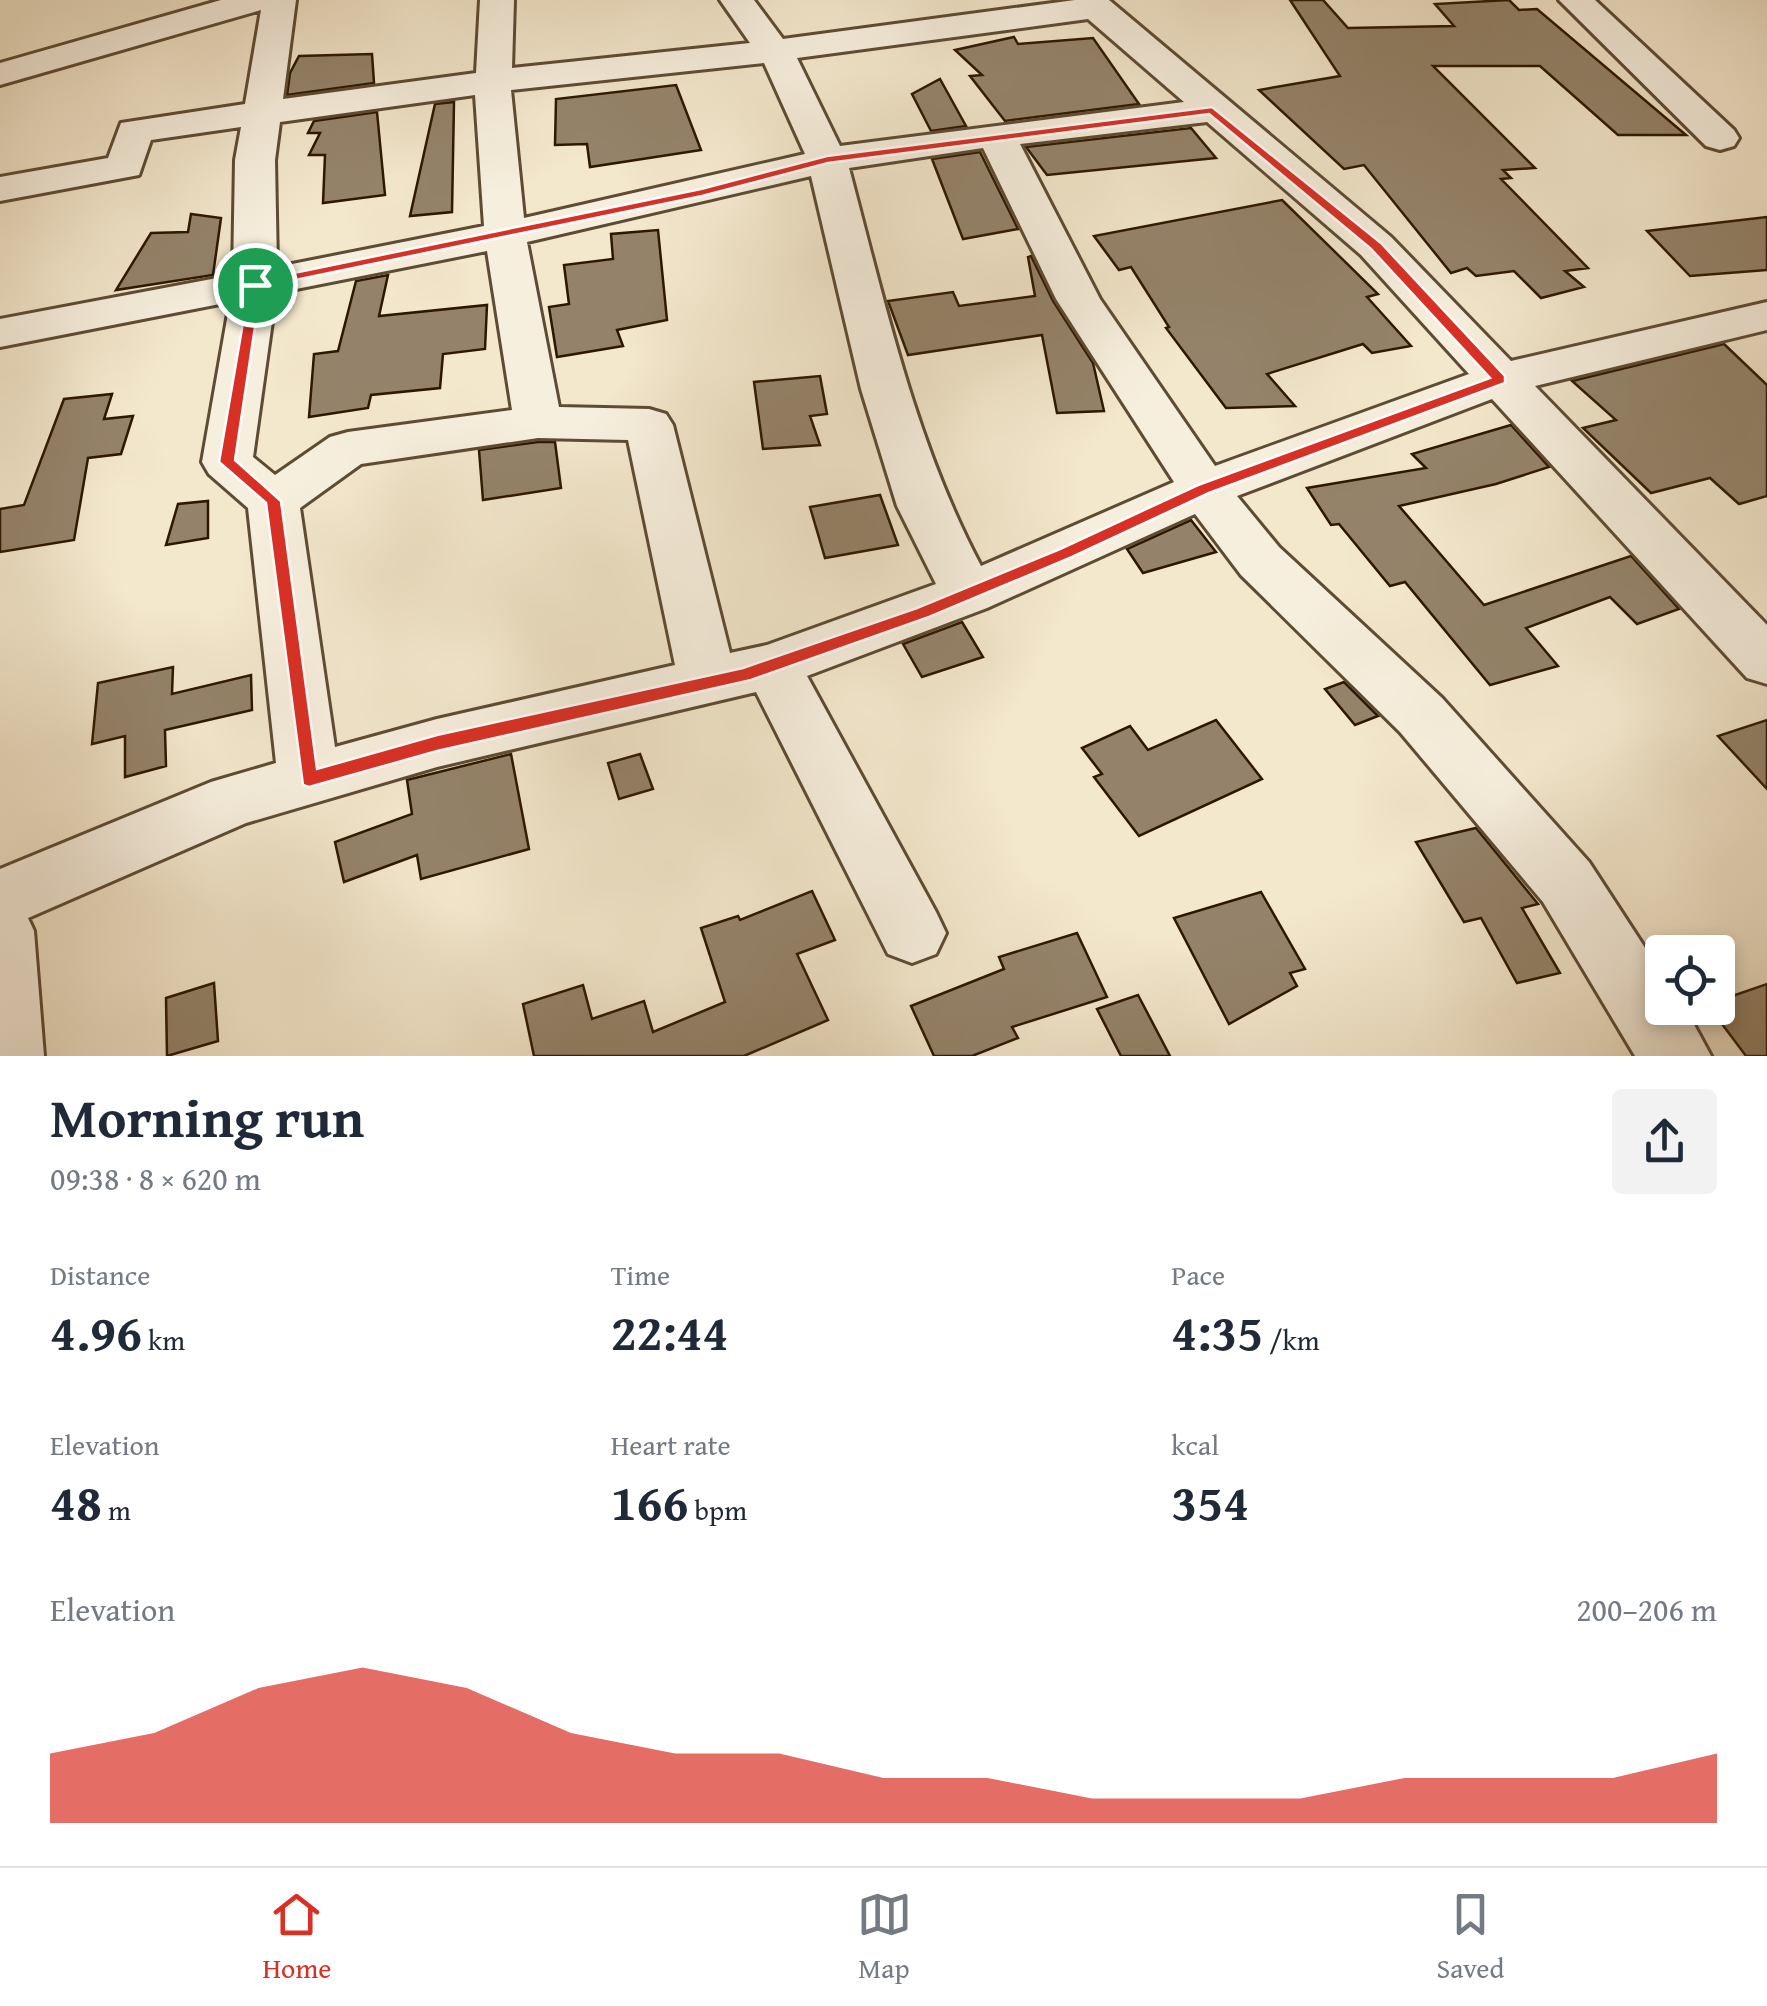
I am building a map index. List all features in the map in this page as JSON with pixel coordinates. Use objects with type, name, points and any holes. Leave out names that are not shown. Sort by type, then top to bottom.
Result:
[{"type":"street","points":[[0,74],[258,0]]},
{"type":"street","points":[[279,0],[255,160],[255,285],[226,462],[273,501],[309,780]]},
{"type":"street","points":[[497,0],[494,80],[505,234],[538,422]]},
{"type":"street","points":[[737,0],[789,73],[827,160],[886,390],[922,506],[968,594]]},
{"type":"street","points":[[1576,0],[1720,138]]},
{"type":"street","points":[[0,188],[126,167],[134,132],[494,80],[773,51],[1094,4],[1212,110],[1376,246],[1767,662]]},
{"type":"street","points":[[0,332],[505,234],[702,192],[827,160],[996,135],[1212,110]]},
{"type":"street","points":[[996,135],[1078,300],[1204,489],[1260,561],[1421,715],[1566,882],[1675,1056]]},
{"type":"street","points":[[0,900],[234,802],[437,743],[772,666],[968,594],[1204,489],[1500,380],[1767,316]]},
{"type":"street","points":[[273,501],[348,449],[538,422],[649,425],[708,683]]},
{"type":"street","points":[[772,666],[912,933]]},
{"type":"street","points":[[0,932],[8,1056]]},
{"type":"building","points":[[1290,0],[1323,0],[1348,28],[1454,26],[1435,4],[1509,0],[1519,10],[1537,9],[1686,135],[1618,135],[1540,66],[1433,66],[1535,168],[1503,170],[1511,178],[1501,179],[1588,268],[1565,271],[1584,287],[1541,298],[1514,271],[1476,276],[1467,268],[1451,273],[1364,165],[1344,169],[1259,90],[1340,76]]},
{"type":"building","points":[[1014,37],[1018,44],[1093,38],[1139,104],[1005,121],[970,76],[982,75],[955,50]]},
{"type":"building","points":[[372,54],[374,83],[287,95],[290,73],[299,56]]},
{"type":"building","points":[[940,79],[966,126],[931,131],[912,94]]},
{"type":"building","points":[[676,85],[701,150],[590,167],[587,144],[555,145],[556,99]]},
{"type":"building","points":[[454,102],[452,212],[410,216],[435,104]]},
{"type":"building","points":[[377,112],[385,195],[323,203],[325,155],[309,155],[320,133],[308,133],[314,121]]},
{"type":"building","points":[[1191,128],[1216,158],[1047,175],[1026,147]]},
{"type":"building","points":[[980,152],[1018,229],[963,239],[932,159]]},
{"type":"building","points":[[1282,200],[1378,294],[1367,297],[1411,346],[1372,353],[1363,344],[1267,374],[1295,406],[1226,408],[1166,328],[1169,327],[1131,267],[1119,270],[1094,236]]},
{"type":"building","points":[[191,214],[221,218],[213,275],[116,290],[151,233],[188,232]]},
{"type":"building","points":[[1767,217],[1767,270],[1690,276],[1647,231]]},
{"type":"building","points":[[658,230],[667,320],[617,330],[623,346],[557,357],[549,307],[569,304],[564,265],[613,259],[611,234]]},
{"type":"building","points":[[1031,256],[1053,301],[1093,363],[1104,411],[1057,413],[1042,335],[908,355],[888,301],[953,292],[959,306],[1035,296],[1028,257]]},
{"type":"building","points":[[388,275],[379,316],[487,305],[485,349],[443,354],[440,388],[371,395],[368,408],[309,417],[314,354],[338,351],[356,281]]},
{"type":"building","points":[[1724,344],[1767,385],[1767,496],[1739,504],[1710,478],[1651,493],[1583,428],[1616,420],[1572,381]]},
{"type":"building","points":[[820,376],[827,414],[810,416],[820,445],[763,449],[754,382]]},
{"type":"building","points":[[112,394],[104,419],[133,416],[121,454],[88,458],[74,540],[0,552],[0,509],[24,505],[64,399]]},
{"type":"building","points":[[1511,425],[1549,467],[1496,484],[1399,506],[1484,605],[1631,556],[1679,609],[1637,624],[1610,597],[1526,628],[1558,666],[1490,685],[1405,582],[1390,586],[1339,524],[1331,525],[1307,488],[1426,468],[1412,454]]},
{"type":"building","points":[[555,442],[561,488],[483,500],[479,450]]},
{"type":"building","points":[[880,495],[898,545],[825,558],[810,507]]},
{"type":"building","points":[[208,501],[208,538],[166,545],[178,504]]},
{"type":"building","points":[[1191,520],[1216,552],[1143,573],[1127,549]]},
{"type":"building","points":[[962,622],[983,657],[922,677],[903,644]]},
{"type":"building","points":[[173,667],[172,694],[251,675],[252,710],[165,730],[166,766],[125,777],[125,736],[92,744],[98,683]]},
{"type":"building","points":[[1344,682],[1378,716],[1355,725],[1325,689]]},
{"type":"building","points":[[1216,720],[1262,779],[1139,836],[1094,777],[1102,774],[1082,748],[1130,726],[1148,750]]},
{"type":"building","points":[[1767,720],[1767,789],[1718,736]]},
{"type":"building","points":[[511,754],[529,849],[421,879],[417,855],[344,882],[335,842],[412,814],[407,780]]},
{"type":"building","points":[[640,754],[653,789],[619,799],[608,763]]},
{"type":"building","points":[[1476,828],[1538,904],[1522,908],[1560,973],[1517,983],[1481,918],[1464,922],[1416,842]]},
{"type":"building","points":[[812,891],[835,940],[797,954],[828,1020],[744,1056],[534,1056],[523,1004],[583,985],[592,1019],[644,1001],[653,1032],[725,1002],[701,928],[738,916],[740,920]]},
{"type":"building","points":[[1261,892],[1305,969],[1290,973],[1297,986],[1229,1024],[1174,918]]},
{"type":"building","points":[[1077,933],[1107,997],[1012,1027],[1018,1038],[972,1056],[934,1056],[911,1006],[1004,969],[999,957]]},
{"type":"building","points":[[214,983],[218,1041],[167,1056],[166,998]]},
{"type":"building","points":[[1767,984],[1767,1056],[1746,1056],[1723,1025],[1735,1025],[1735,995]]},
{"type":"building","points":[[1138,995],[1170,1056],[1121,1056],[1097,1009]]},
{"type":"route","points":[[1212,110],[1376,246],[1500,380],[1204,489],[1066,553],[923,612],[744,675],[437,743],[309,780],[273,501],[226,462],[255,285],[702,192],[827,160],[996,135],[1212,110]]}]
